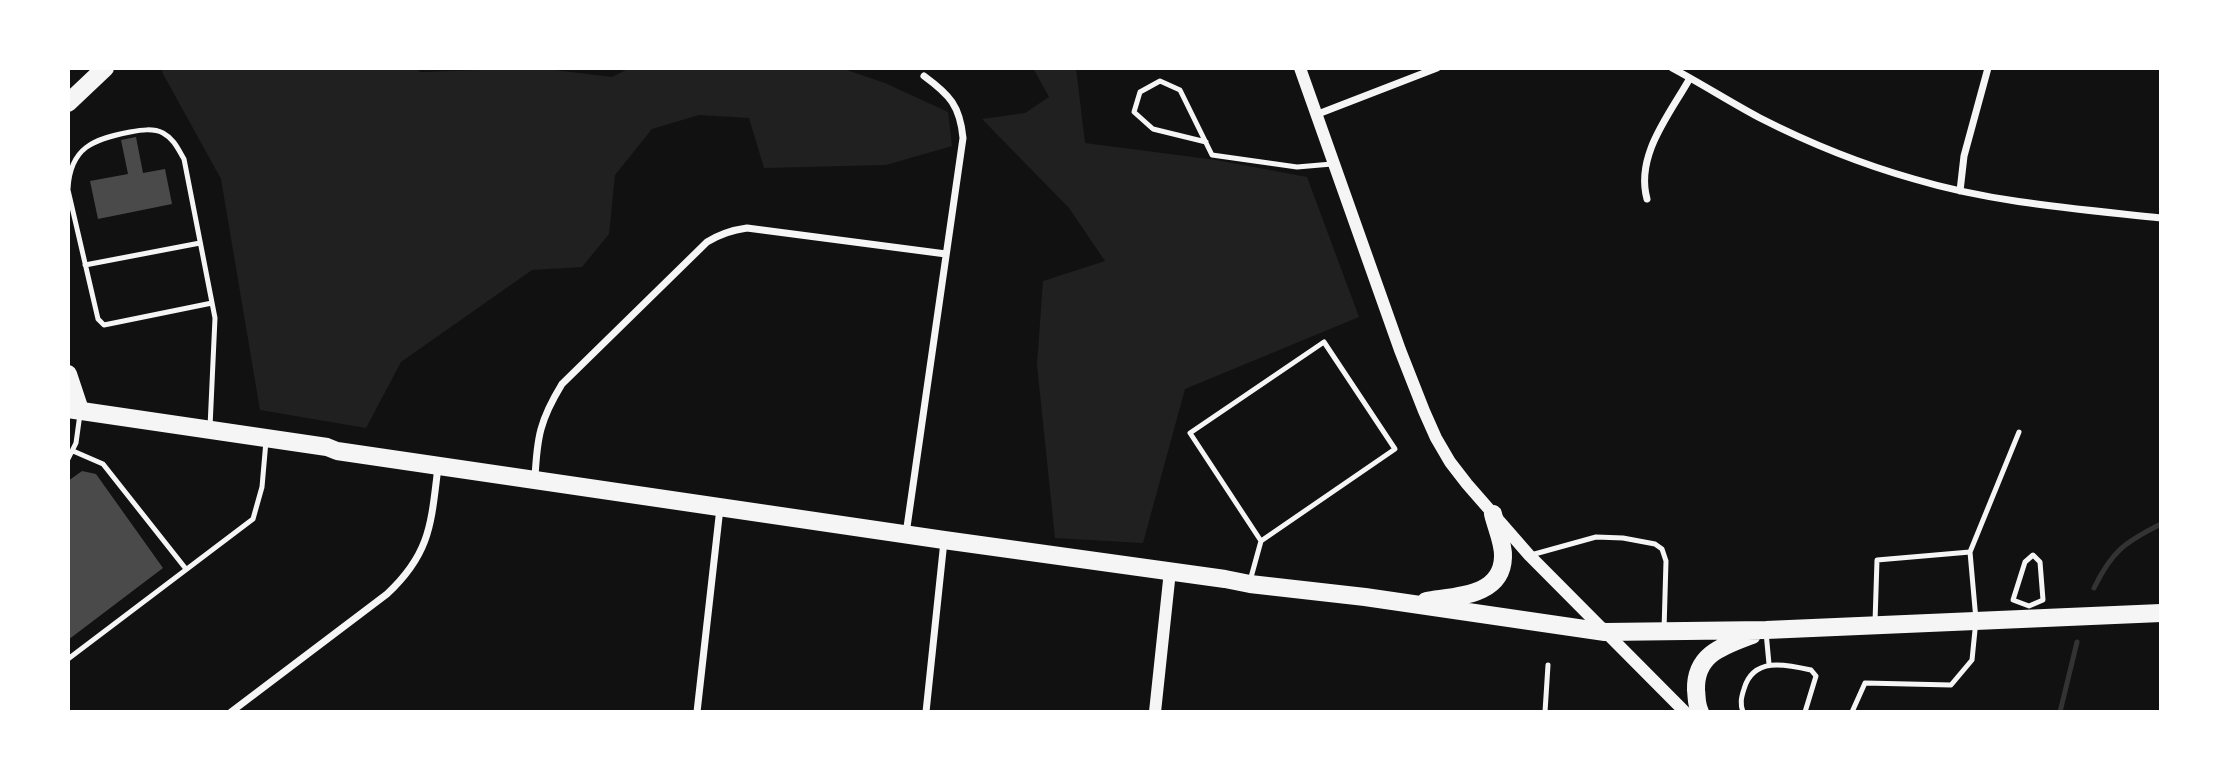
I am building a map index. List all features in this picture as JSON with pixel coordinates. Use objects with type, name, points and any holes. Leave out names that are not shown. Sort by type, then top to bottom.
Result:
[{"type":"main road","points":[[68,103],[105,68]]},
{"type":"main road","points":[[68,374],[74,410],[944,540],[1605,632],[1766,631],[1976,620],[2029,612],[2161,613]]},
{"type":"main road","points":[[1409,604],[1472,593],[1490,587],[1497,578],[1503,557],[1493,514]]},
{"type":"main road","points":[[1687,711],[1697,705],[1696,683],[1701,664],[1710,654],[1766,631]]},
{"type":"street","points":[[1300,68],[1400,350],[1428,420],[1450,462],[1529,555],[1687,711]]},
{"type":"street","points":[[1318,114],[1437,68]]},
{"type":"street","points":[[1672,68],[1758,117],[1834,152],[1913,179],[2016,201],[2161,218]]},
{"type":"street","points":[[1960,191],[1964,156],[1988,68]]},
{"type":"street","points":[[905,534],[963,138],[960,115],[946,92],[924,76]]},
{"type":"street","points":[[1647,199],[1644,170],[1652,144],[1690,78]]},
{"type":"street","points":[[535,479],[538,433],[549,404],[562,384],[707,242],[732,230],[747,228],[946,254]]},
{"type":"street","points":[[232,712],[403,579],[418,559],[427,538],[438,466]]},
{"type":"street","points":[[697,712],[720,507]]},
{"type":"street","points":[[926,712],[944,540]]},
{"type":"street","points":[[1155,712],[1170,571]]},
{"type":"lane","points":[[1206,142],[1153,130],[1134,112],[1140,92],[1160,81],[1181,90],[1206,142],[1212,155],[1297,167],[1335,163]]},
{"type":"lane","points":[[210,430],[215,318],[184,159],[173,140],[161,132],[146,129],[101,138],[88,146],[76,159],[69,177],[68,190],[98,319],[104,325],[212,303]]},
{"type":"lane","points":[[85,265],[200,243]]},
{"type":"lane","points":[[1250,584],[1261,541],[1395,449],[1324,342],[1190,433],[1261,541]]},
{"type":"lane","points":[[68,459],[77,436],[74,410]]},
{"type":"lane","points":[[1852,712],[1865,682],[1951,685],[1972,660],[1976,620],[1970,552],[2019,432]]},
{"type":"lane","points":[[68,659],[253,519],[262,486],[266,438]]},
{"type":"lane","points":[[73,451],[103,464],[186,569]]},
{"type":"lane","points":[[1529,555],[1596,537],[1623,538],[1655,544],[1662,549],[1666,561],[1664,633]]},
{"type":"lane","points":[[1874,625],[1877,559],[1970,552]]},
{"type":"lane","points":[[2033,555],[2040,562],[2043,600],[2029,612],[2013,600],[2025,562],[2033,555]]},
{"type":"lane","points":[[1766,631],[1769,664]]},
{"type":"lane","points":[[1743,712],[1741,698],[1746,682],[1752,673],[1769,664],[1811,670],[1816,676],[1805,712]]},
{"type":"lane","points":[[1545,712],[1548,665]]},
{"type":"shaded area","points":[[163,68],[413,68],[421,72],[538,68],[612,77],[630,68],[841,68],[885,83],[948,112],[952,146],[886,165],[764,168],[749,118],[699,115],[652,129],[615,175],[609,234],[582,267],[532,270],[401,362],[366,428],[260,410],[221,179],[162,72]]},
{"type":"shaded area","points":[[1033,68],[1076,68],[1085,143],[1216,160],[1307,177],[1359,317],[1185,389],[1143,543],[1055,538],[1037,365],[1043,281],[1105,261],[1069,208],[982,119],[1025,113],[1049,97]]},
{"type":"building","points":[[136,137],[143,173],[165,169],[172,204],[98,219],[90,181],[128,174],[121,140]]},
{"type":"building","points":[[82,471],[96,474],[163,568],[68,640],[68,481]]},
{"type":"waterway","points":[[2094,588],[2107,565],[2121,549],[2161,524]]},
{"type":"waterway","points":[[2060,712],[2077,642]]}]
